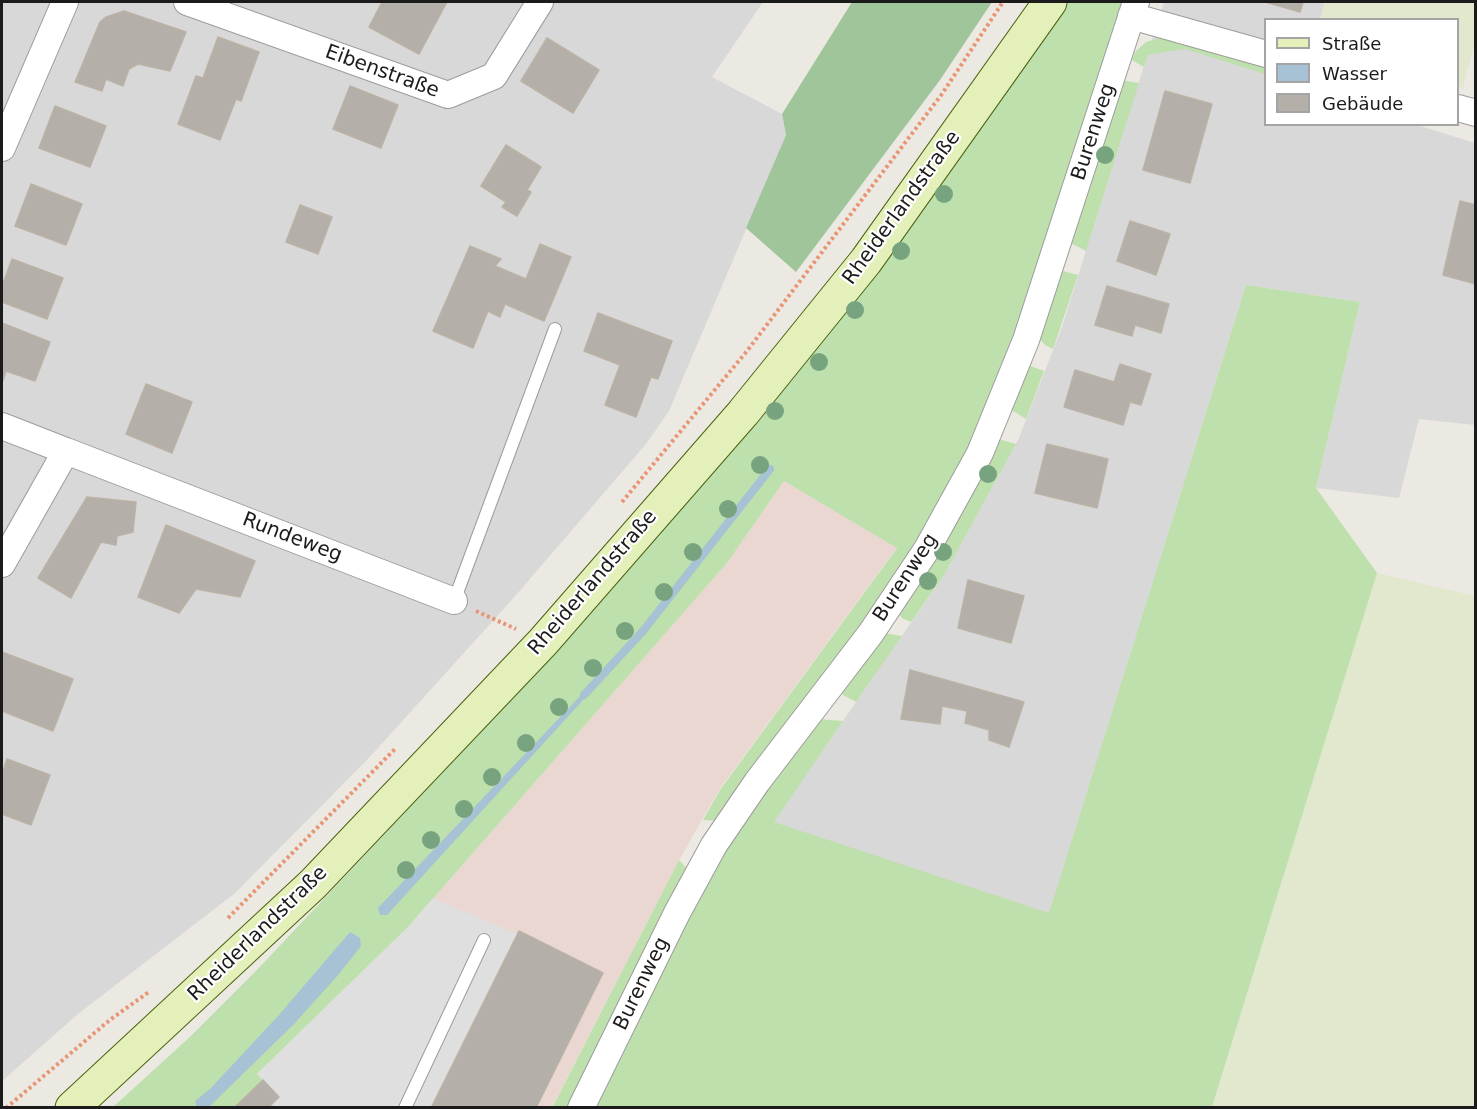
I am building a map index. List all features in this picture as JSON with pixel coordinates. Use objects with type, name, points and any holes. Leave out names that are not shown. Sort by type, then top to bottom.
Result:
[{"type":"main road","name":"Rheiderlandstraße","points":[[72,1107],[313,884],[543,642],[743,413],[866,261],[1050,2]]},
{"type":"street","points":[[2,147],[65,2]]},
{"type":"street","name":"Eibenstraße","points":[[188,2],[448,95],[494,76],[540,2]]},
{"type":"street","points":[[1134,9],[1264,53]]},
{"type":"street","name":"Burenweg","points":[[581,1107],[677,913],[714,845],[757,782],[871,633],[927,549],[980,453],[1026,340],[1134,9]]},
{"type":"street","points":[[1459,108],[1476,113]]},
{"type":"street","name":"Rundeweg","points":[[2,426],[454,601]]},
{"type":"street","points":[[2,564],[66,451]]},
{"type":"lane","points":[[454,601],[555,329]]},
{"type":"lane","points":[[405,1107],[484,940]]},
{"type":"path","points":[[620,503],[762,332],[942,94],[1003,2]]},
{"type":"path","points":[[454,601],[516,629]]},
{"type":"path","points":[[507,638],[523,620]]},
{"type":"path","points":[[228,918],[400,745]]},
{"type":"path","points":[[6,1107],[111,1019],[155,988]]},
{"type":"shaded area","points":[[2,2],[763,2],[712,77],[782,114],[786,135],[669,411],[646,444],[510,602],[367,760],[234,894],[78,1014],[2,1081]]},
{"type":"shaded area","points":[[1164,2],[1325,2],[1320,18],[1264,18],[1264,126],[1420,126],[1475,143],[1475,425],[1419,419],[1399,498],[1316,488],[1360,302],[1246,285],[1049,914],[773,822],[944,575],[1019,438],[1062,327]]},
{"type":"shaded area","points":[[784,481],[897,547],[719,790],[679,860],[552,1107],[223,1108],[408,927],[727,563]]},
{"type":"shaded area","points":[[433,898],[517,934],[431,1107],[268,1107],[279,1097],[257,1074],[408,927]]},
{"type":"green space","points":[[852,2],[992,2],[940,80],[796,272],[746,228],[786,135],[782,114]]},
{"type":"green space","points":[[1064,2],[1128,2],[1012,352],[975,444],[897,580],[718,821],[703,820],[720,790],[897,548],[784,481],[727,563],[408,927],[257,1074],[263,1080],[234,1107],[112,1108],[192,1035],[256,971],[450,765],[582,620]]},
{"type":"green space","points":[[1325,2],[1475,2],[1475,42],[1463,88],[1459,86],[1459,18],[1320,18]]},
{"type":"green space","points":[[1163,37],[1264,65],[1264,74],[1185,49],[1148,55],[1144,67],[1132,60],[1135,52],[1146,42]]},
{"type":"green space","points":[[1120,80],[1139,83],[1086,251],[1069,242]]},
{"type":"green space","points":[[1059,270],[1078,275],[1053,349],[1045,345],[1036,335]]},
{"type":"green space","points":[[1246,285],[1360,302],[1316,488],[1377,573],[1212,1107],[591,1108],[677,939],[742,821],[818,719],[843,721],[774,822],[1049,913]]},
{"type":"green space","points":[[1025,364],[1044,371],[1026,419],[1010,409]]},
{"type":"green space","points":[[998,439],[1016,444],[944,575],[911,622],[902,618],[896,610]]},
{"type":"green space","points":[[1377,573],[1475,596],[1475,1107],[1212,1108]]},
{"type":"green space","points":[[883,633],[902,636],[856,702],[843,695],[840,686]]},
{"type":"green space","points":[[679,860],[689,871],[569,1107],[552,1108]]},
{"type":"water","points":[[588,688],[593,689],[387,915],[380,915],[378,908]]},
{"type":"water","points":[[350,932],[360,938],[361,946],[339,974],[294,1024],[209,1107],[197,1107],[195,1101],[210,1089],[279,1015]]},
{"type":"building","points":[[382,2],[447,2],[419,54],[369,27]]},
{"type":"building","points":[[1265,2],[1303,2],[1300,12]]},
{"type":"building","points":[[124,11],[186,32],[170,71],[138,64],[129,69],[123,86],[106,79],[102,91],[75,82],[100,22],[106,17]]},
{"type":"building","points":[[218,37],[259,52],[241,101],[236,99],[220,140],[178,124],[196,76],[203,78]]},
{"type":"building","points":[[547,38],[599,70],[573,113],[521,81]]},
{"type":"building","points":[[350,86],[398,105],[381,148],[333,129]]},
{"type":"building","points":[[1165,91],[1212,104],[1190,183],[1143,170]]},
{"type":"building","points":[[55,106],[106,126],[90,167],[39,148]]},
{"type":"building","points":[[506,145],[541,167],[527,190],[531,192],[517,216],[502,207],[506,202],[481,186]]},
{"type":"building","points":[[31,184],[82,204],[66,245],[15,226]]},
{"type":"building","points":[[1460,201],[1476,205],[1476,284],[1443,275]]},
{"type":"building","points":[[300,205],[332,217],[318,254],[286,242]]},
{"type":"building","points":[[1130,221],[1170,234],[1156,275],[1117,261]]},
{"type":"building","points":[[540,244],[571,257],[544,321],[505,304],[500,317],[488,311],[473,348],[433,331],[470,246],[501,259],[495,266],[526,279]]},
{"type":"building","points":[[12,259],[63,278],[47,319],[2,302],[2,286]]},
{"type":"building","points":[[1107,286],[1169,304],[1161,333],[1135,325],[1132,336],[1095,325]]},
{"type":"building","points":[[598,313],[672,341],[658,379],[651,377],[636,417],[605,405],[620,365],[584,351]]},
{"type":"building","points":[[2,323],[50,342],[35,381],[6,371],[2,383]]},
{"type":"building","points":[[1120,364],[1151,374],[1141,405],[1130,402],[1123,425],[1064,407],[1075,370],[1114,382]]},
{"type":"building","points":[[146,384],[192,402],[172,453],[126,434]]},
{"type":"building","points":[[1047,444],[1108,459],[1097,508],[1035,493]]},
{"type":"building","points":[[87,497],[136,502],[133,532],[117,536],[116,545],[101,542],[71,598],[38,578]]},
{"type":"building","points":[[166,525],[255,561],[240,597],[196,589],[179,613],[138,597]]},
{"type":"building","points":[[968,580],[1024,596],[1011,643],[958,628]]},
{"type":"building","points":[[2,652],[73,679],[53,731],[2,711]]},
{"type":"building","points":[[910,670],[1024,702],[1009,747],[989,740],[989,730],[965,723],[967,711],[942,706],[940,724],[901,719]]},
{"type":"building","points":[[7,759],[50,775],[31,825],[2,814],[2,774]]},
{"type":"building","points":[[519,931],[603,973],[536,1108],[431,1108]]},
{"type":"building","points":[[263,1080],[279,1097],[268,1108],[234,1108]]},
{"type":"waterway","points":[[584,695],[643,631],[770,469]]}]
